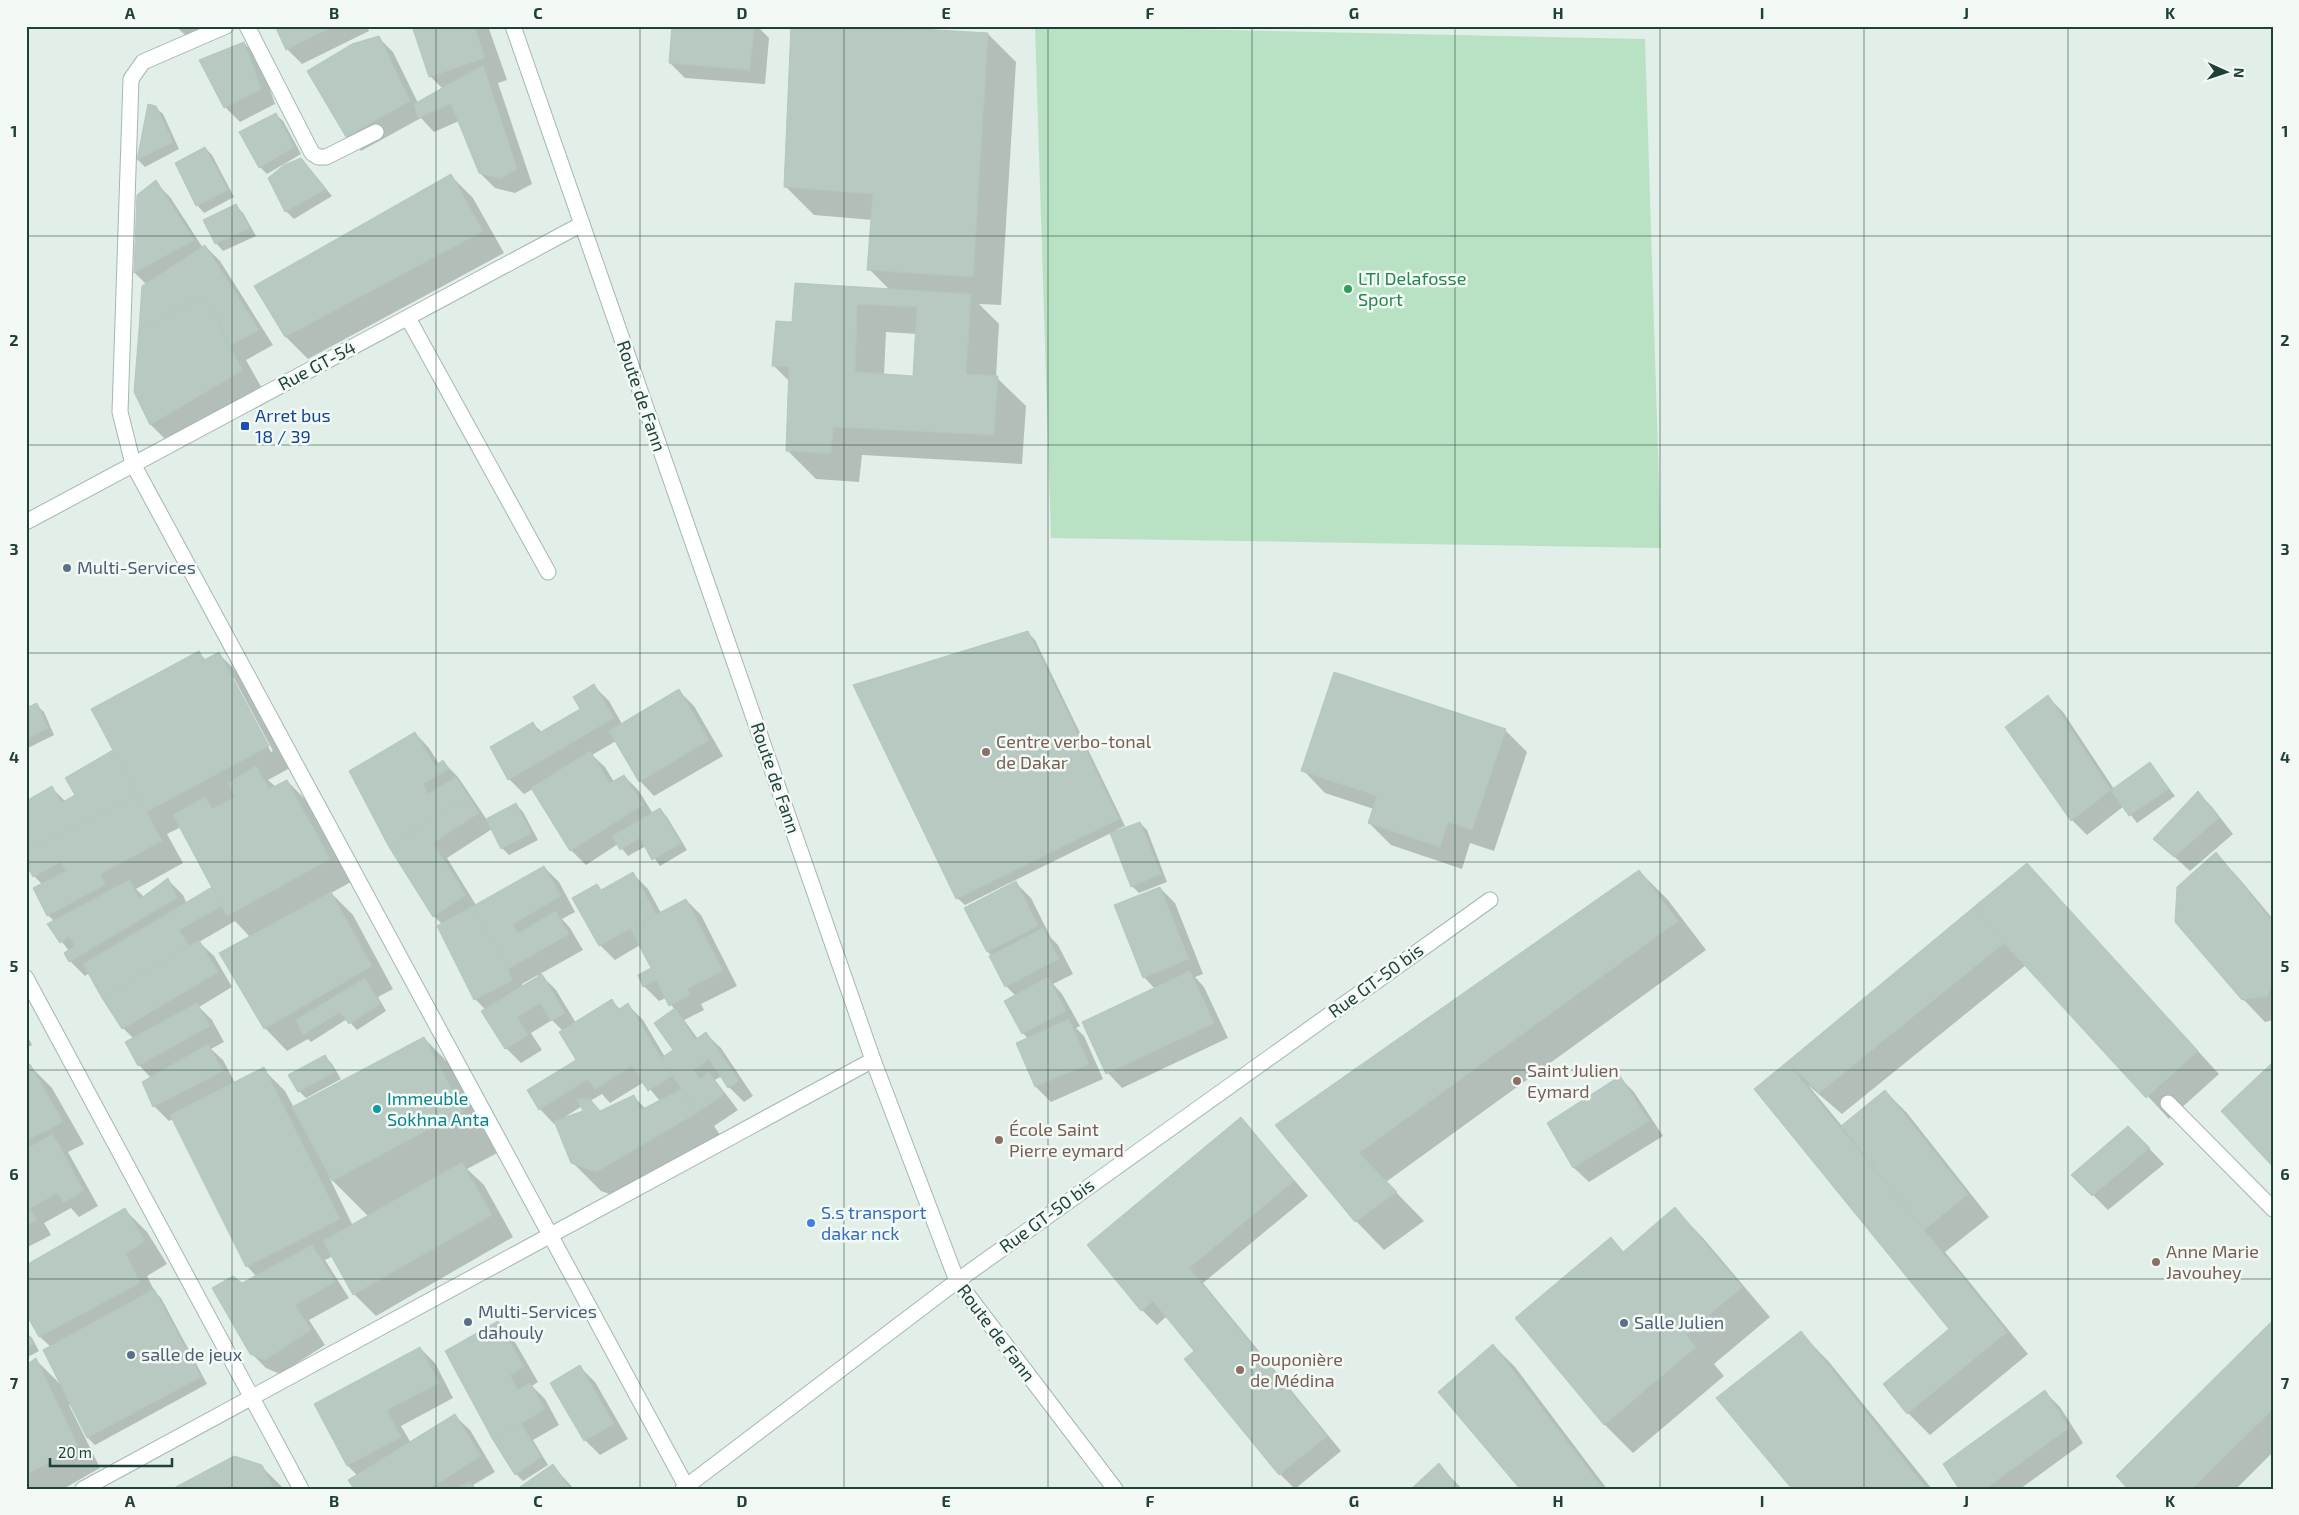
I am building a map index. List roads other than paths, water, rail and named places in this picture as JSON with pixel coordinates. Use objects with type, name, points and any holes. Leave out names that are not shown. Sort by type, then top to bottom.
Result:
[{"type":"street","points":[[226,26],[144,62],[131,79],[120,412],[133,464],[685,1487]]},
{"type":"street","points":[[247,26],[312,153],[318,157],[326,158],[376,132]]},
{"type":"street","name":"Route de Fann","points":[[513,26],[873,1060],[957,1281],[1115,1489]]},
{"type":"street","name":"Rue GT-54","points":[[26,522],[582,224]]},
{"type":"street","points":[[408,318],[548,572]]},
{"type":"street","name":"Rue GT-50 bis","points":[[685,1487],[957,1281],[1490,900]]},
{"type":"street","points":[[26,978],[250,1398],[301,1489]]},
{"type":"street","points":[[83,1489],[873,1060]]},
{"type":"street","points":[[2168,1103],[2273,1209]]},
{"type":"place","name":"LTI Delafosse Sport","points":[[1348,289]]},
{"type":"place","name":"Arret bus 18 / 39","points":[[245,426]]},
{"type":"place","name":"Multi-Services","points":[[67,568]]},
{"type":"place","name":"Centre verbo-tonal de Dakar","points":[[986,752]]},
{"type":"place","name":"Saint Julien Eymard","points":[[1517,1081]]},
{"type":"place","name":"Immeuble Sokhna Anta","points":[[377,1109]]},
{"type":"place","name":"École Saint Pierre eymard","points":[[999,1140]]},
{"type":"place","name":"S.s transport dakar nck","points":[[811,1223]]},
{"type":"place","name":"Anne Marie Javouhey","points":[[2156,1262]]},
{"type":"place","name":"Multi-Services dahouly","points":[[468,1322]]},
{"type":"place","name":"Salle Julien","points":[[1624,1323]]},
{"type":"place","name":"salle de jeux","points":[[131,1355]]},
{"type":"place","name":"Pouponière de Médina","points":[[1240,1370]]}]
